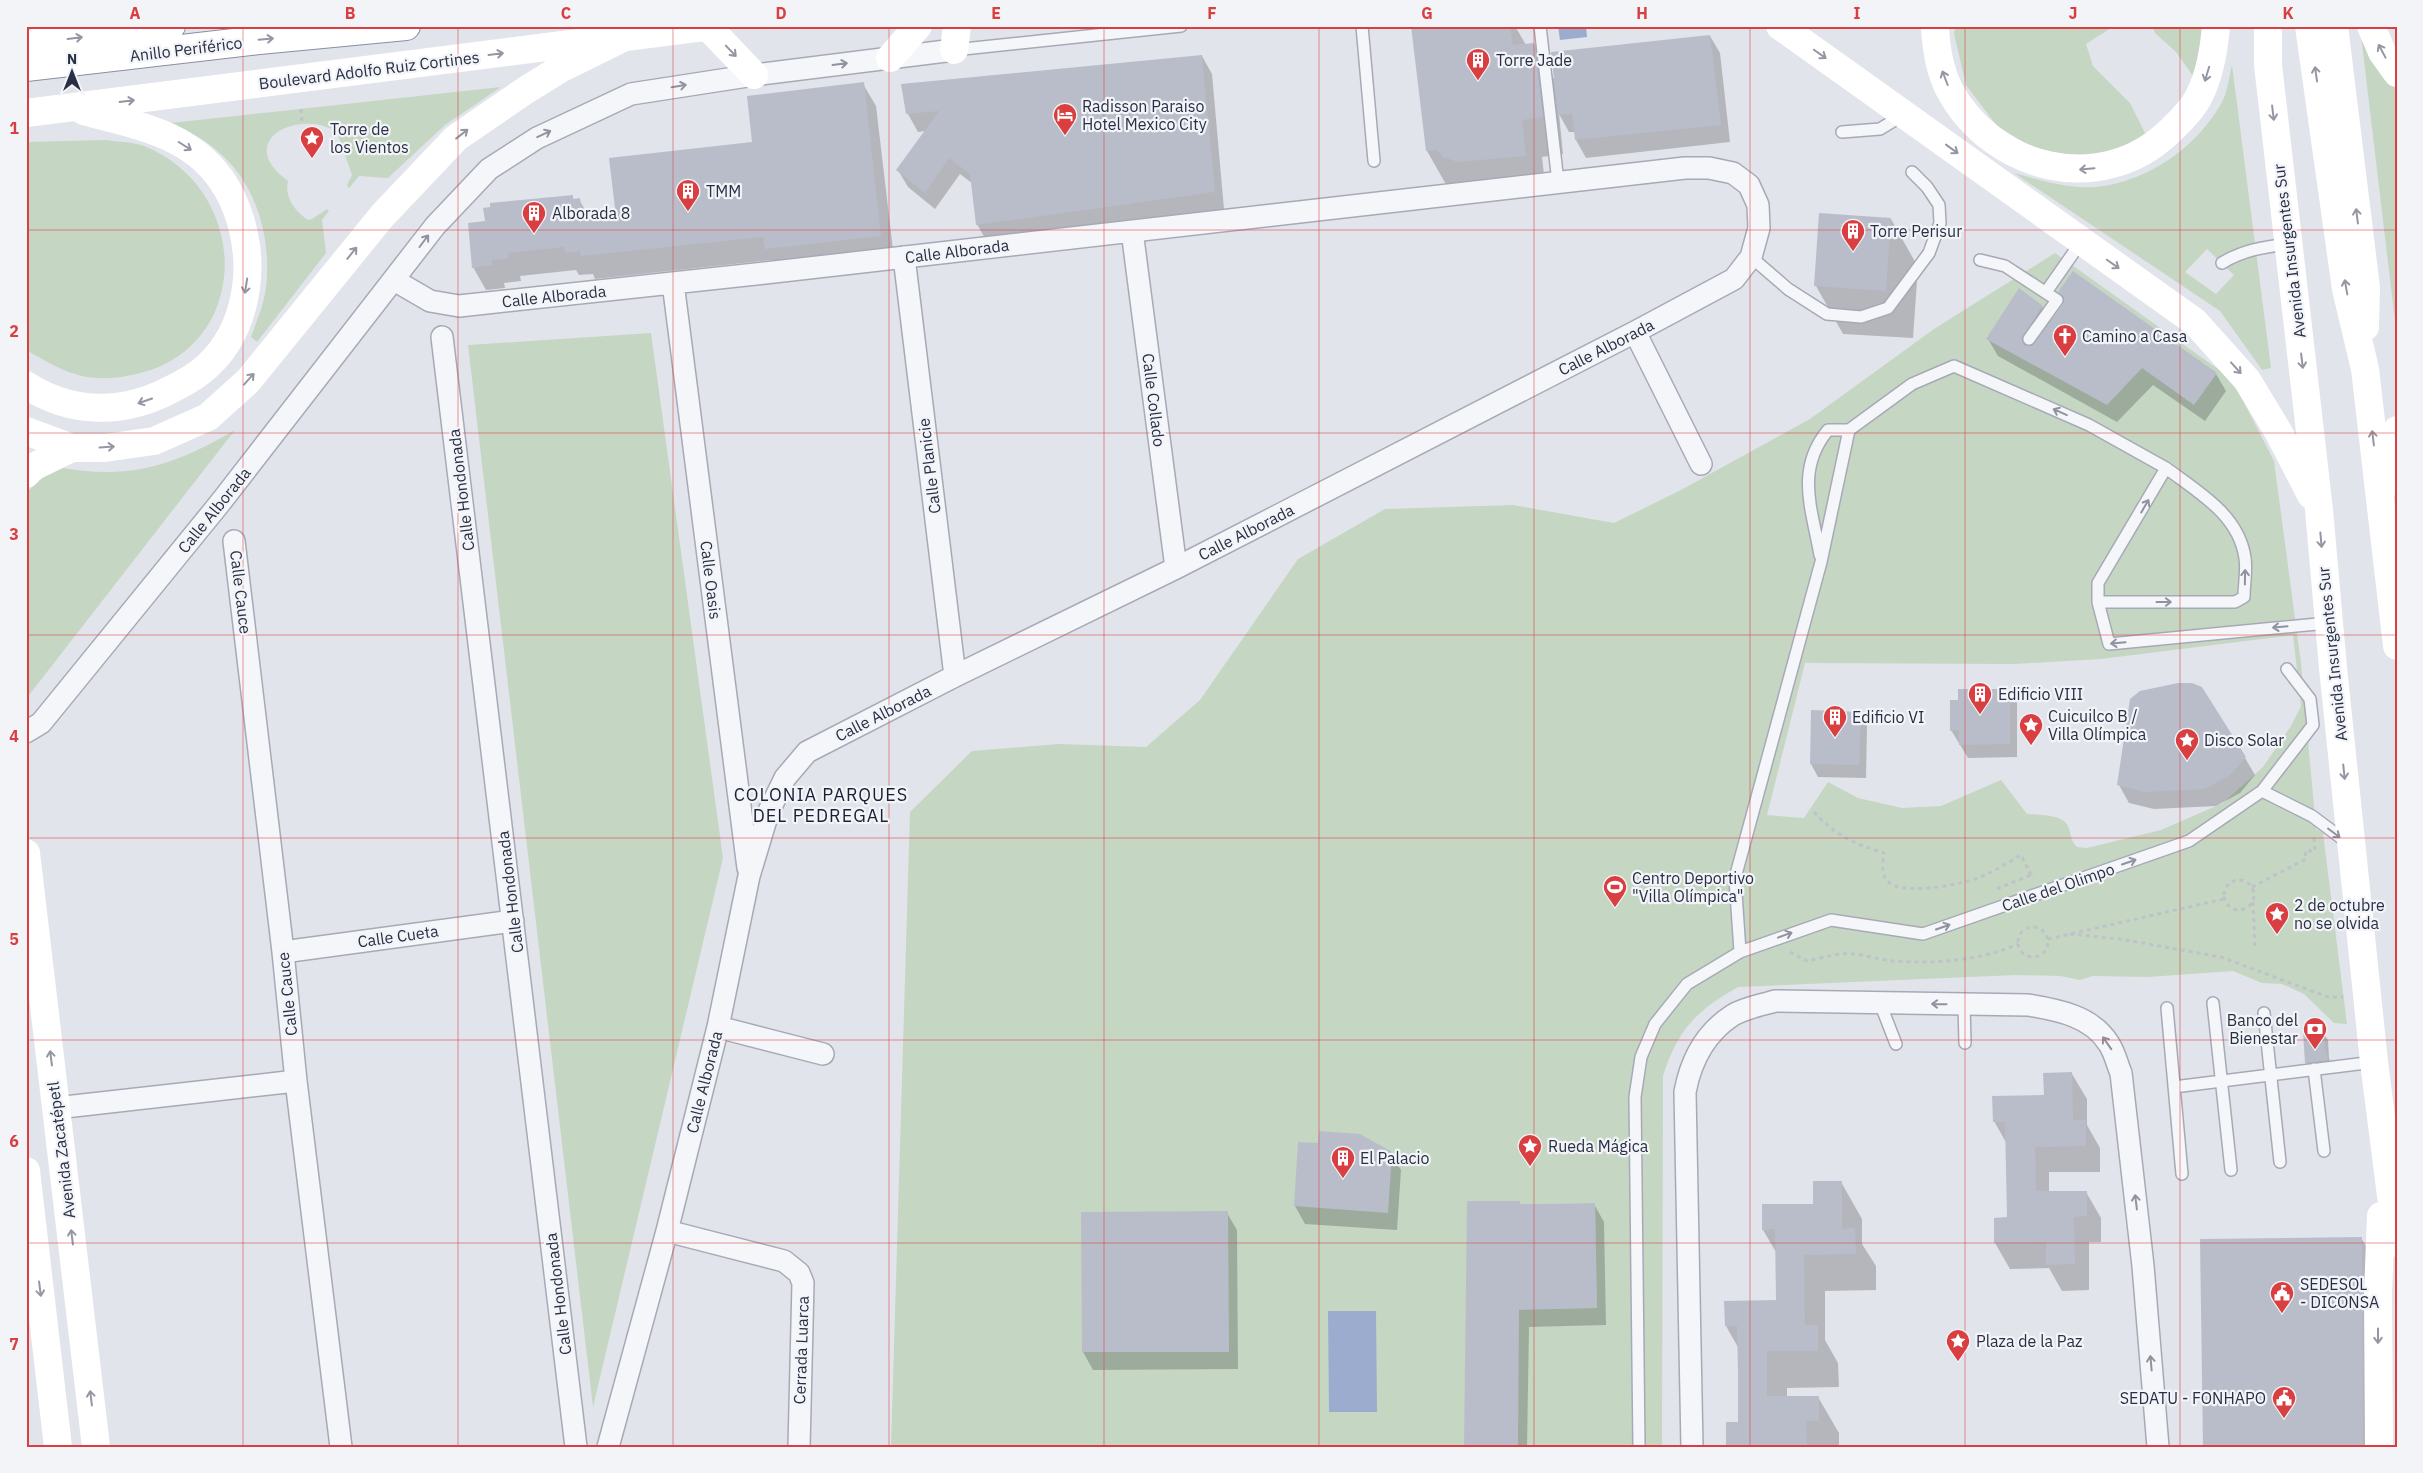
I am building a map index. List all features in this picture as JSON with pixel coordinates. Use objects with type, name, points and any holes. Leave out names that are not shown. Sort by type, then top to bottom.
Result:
[{"type":"main road","points":[[26,44],[171,26]]},
{"type":"main road","name":"Anillo Periférico","points":[[26,67],[259,40],[406,26]]},
{"type":"main road","name":"Boulevard Adolfo Ruiz Cortines","points":[[26,113],[712,26]]},
{"type":"main road","points":[[890,58],[918,26]]},
{"type":"main road","points":[[1780,26],[2195,322],[2247,380],[2279,433],[2319,510]]},
{"type":"main road","points":[[1935,26],[1938,59],[1948,88],[1980,130],[2002,147],[2020,155],[2074,170],[2095,168],[2132,157],[2148,149],[2178,124],[2199,97],[2212,55],[2216,26]]},
{"type":"main road","name":"Avenida Insurgentes Sur","points":[[2253,26],[2268,65]]},
{"type":"main road","name":"Avenida Insurgentes Sur","points":[[2268,26],[2268,65],[2319,510],[2342,839],[2367,997],[2397,1243]]},
{"type":"main road","points":[[2309,26],[2346,289],[2365,369],[2390,522],[2397,646]]},
{"type":"main road","points":[[2334,26],[2366,288],[2365,369]]},
{"type":"main road","points":[[2372,26],[2382,52],[2397,73]]},
{"type":"main road","points":[[708,27],[754,75]]},
{"type":"main road","points":[[26,431],[72,448],[106,448],[154,441],[208,417],[248,381],[382,216],[456,138],[503,103],[560,69],[625,37]]},
{"type":"main road","points":[[26,385],[66,404],[95,409],[139,403],[158,396],[200,373],[221,351],[238,319],[248,280],[248,259],[239,215],[222,180],[212,168],[188,148],[156,131],[73,108]]},
{"type":"main road","points":[[2390,522],[2397,430]]},
{"type":"main road","points":[[26,474],[33,467],[72,448]]},
{"type":"main road","name":"Avenida Zacatépetl","points":[[26,853],[96,1447]]},
{"type":"main road","points":[[2379,1447],[2378,1293],[2384,1147]]},
{"type":"main road","points":[[26,1171],[58,1447]]},
{"type":"street","name":"Calle Alborada","points":[[26,732],[41,723],[220,503],[435,226],[489,169],[537,138],[631,94],[754,75],[890,58],[956,38]]},
{"type":"street","name":"Calle Alborada","points":[[394,280],[430,302],[459,306],[1685,168],[1709,168],[1733,172],[1749,185],[1758,205],[1759,228],[1751,257],[1734,279],[1635,332],[1176,568],[955,676],[807,752],[785,778],[768,813],[750,876],[718,1027],[667,1231],[608,1447]]},
{"type":"street","name":"Calle Collado","points":[[1132,231],[1176,568]]},
{"type":"street","name":"Calle Planicie","points":[[904,257],[955,676]]},
{"type":"street","name":"Calle Oasis","points":[[673,283],[750,876]]},
{"type":"street","points":[[1635,332],[1701,464]]},
{"type":"street","name":"Calle Hondonada","points":[[442,337],[576,1447]]},
{"type":"street","name":"Calle Cauce","points":[[234,541],[283,952],[296,1081],[341,1447]]},
{"type":"street","name":"Calle Cueta","points":[[283,952],[513,921]]},
{"type":"street","points":[[1692,1447],[1685,1092],[1690,1068],[1707,1036],[1734,1014],[1775,1002],[2028,1005],[2062,1011],[2091,1024],[2109,1044],[2121,1073],[2143,1266],[2158,1447]]},
{"type":"street","points":[[718,1027],[823,1054]]},
{"type":"street","points":[[56,1108],[296,1081]]},
{"type":"street","name":"Cerrada Luarca","points":[[667,1231],[784,1261],[799,1273],[803,1283],[799,1447]]},
{"type":"lane","name":"Calle Alborada","points":[[956,38],[1181,26]]},
{"type":"lane","points":[[1362,26],[1374,161]]},
{"type":"lane","points":[[1540,26],[1558,182]]},
{"type":"lane","points":[[1842,132],[1880,129],[1905,114]]},
{"type":"lane","points":[[1751,257],[1788,289],[1827,314],[1861,317],[1888,308],[1929,253],[1940,223],[1939,205],[1912,172]]},
{"type":"lane","points":[[2046,292],[2081,242]]},
{"type":"lane","points":[[2222,263],[2238,253],[2254,248],[2288,244]]},
{"type":"lane","points":[[1980,260],[2005,266],[2057,300],[2029,339]]},
{"type":"lane","points":[[1821,562],[1808,480],[1810,463],[1817,444],[1828,430],[1850,430],[1912,384],[1954,366],[2089,425],[2166,468],[2212,502],[2232,523],[2245,558],[2244,597],[2235,602],[2098,602]]},
{"type":"lane","points":[[1740,952],[1736,878],[1821,562],[1850,430]]},
{"type":"lane","points":[[2166,468],[2098,582],[2098,602],[2108,644],[2328,623]]},
{"type":"lane","name":"Calle del Olimpo","points":[[1639,1447],[1635,1097],[1641,1057],[1655,1024],[1687,984],[1740,952],[1831,920],[1923,934],[2189,841],[2262,791],[2313,725],[2310,699],[2287,669]]},
{"type":"lane","points":[[2262,791],[2312,816],[2342,839]]},
{"type":"lane","points":[[1880,1003],[1896,1044]]},
{"type":"lane","points":[[2213,1003],[2231,1170]]},
{"type":"lane","points":[[1964,1004],[1966,1043]]},
{"type":"lane","points":[[2167,1008],[2182,1174]]},
{"type":"lane","points":[[2264,1012],[2280,1162]]},
{"type":"lane","points":[[2174,1087],[2374,1062]]},
{"type":"lane","points":[[2314,1069],[2324,1151]]},
{"type":"path","points":[[301,109],[302,124]]},
{"type":"path","points":[[1814,812],[1828,827],[1848,841],[1884,853],[1883,870],[1886,879],[1893,886],[1903,888],[1936,888],[1972,880],[2021,855],[2039,894]]},
{"type":"path","points":[[2252,888],[2306,859],[2305,851],[2314,851],[2314,839],[2342,839]]},
{"type":"path","points":[[2253,902],[2247,908],[2237,911],[2229,907],[2224,898],[2228,885],[2236,881],[2245,881],[2252,888],[2254,897],[2255,950]]},
{"type":"path","points":[[2048,939],[2224,898]]},
{"type":"path","points":[[2033,927],[2043,930],[2048,939],[2044,953],[2036,957],[2022,953],[2018,944],[2020,934],[2033,927]]},
{"type":"path","points":[[2070,934],[2120,939],[2221,957],[2328,997],[2367,997]]},
{"type":"path","points":[[1769,941],[1807,961],[1843,954],[1894,961],[1963,960],[1996,954],[2018,944]]},
{"type":"green space","points":[[1955,26],[2114,26],[2086,44],[2093,66],[2130,103],[2147,137],[2132,148],[2084,158],[2033,148],[1997,126],[1966,85],[1954,34]]},
{"type":"green space","points":[[2152,26],[2205,26],[2198,83],[2176,52],[2155,33]]},
{"type":"green space","points":[[2360,27],[2384,72],[2397,88],[2397,338]]},
{"type":"green space","points":[[2232,65],[2271,368],[2262,370],[2220,311],[2014,173],[2075,187],[2096,187],[2115,184],[2152,170],[2185,147],[2212,118],[2224,98]],"holes":[[[2207,249],[2234,275],[2216,294],[2185,272]]]},
{"type":"green space","points":[[501,87],[445,125],[388,178],[359,176],[349,188],[347,185],[352,175],[337,132],[322,126],[306,124],[290,126],[278,132],[269,141],[267,153],[273,166],[288,181],[289,198],[299,212],[308,220],[327,209],[329,211],[322,220],[326,253],[257,342],[251,337],[264,300],[267,276],[265,238],[254,202],[246,185],[223,156],[205,141],[171,123]]},
{"type":"green space","points":[[106,140],[144,146],[180,168],[206,197],[220,232],[225,268],[218,304],[200,336],[172,360],[132,375],[104,378],[82,376],[69,372],[31,353],[26,348],[26,142]]},
{"type":"green space","name":"Centro Deportivo \"Villa Olímpica\"","points":[[2055,253],[2232,379],[2274,461],[2301,663],[2316,829],[2323,833],[2347,1024],[2334,1023],[2304,994],[2282,984],[2262,983],[2233,971],[2148,977],[2093,976],[2080,980],[2060,976],[2016,975],[1738,987],[1723,996],[1690,1023],[1675,1046],[1663,1076],[1662,1447],[891,1447],[910,812],[972,751],[1059,744],[1146,747],[1200,700],[1298,559],[1385,509],[1513,505],[1614,523],[1679,491],[1810,419],[1934,329]],"holes":[[[2293,635],[2301,706],[2291,726],[2263,767],[2223,803],[2161,830],[2087,848],[2077,847],[2065,822],[2056,817],[2027,814],[2001,780],[1941,806],[1902,808],[1858,798],[1828,782],[1804,818],[1767,815],[1805,663],[2014,664],[2101,659]],[[1595,1203],[1597,1308],[1533,1309],[1532,1204]]]},
{"type":"green space","points":[[651,333],[723,858],[593,1407],[468,345]]},
{"type":"green space","points":[[235,430],[26,699],[26,493],[38,481],[58,467],[107,472],[151,467],[192,453]]},
{"type":"water","points":[[1558,26],[1586,26],[1587,37],[1560,40]]},
{"type":"water","points":[[1328,1311],[1376,1311],[1377,1412],[1329,1412]]},
{"type":"building","name":"Torre Jade","points":[[1411,26],[1510,26],[1513,45],[1534,43],[1543,117],[1522,120],[1526,156],[1458,162],[1443,157],[1437,150],[1426,151]]},
{"type":"building","points":[[1710,35],[1721,125],[1575,140],[1572,114],[1558,115],[1551,52]]},
{"type":"building","name":"Radisson Paraiso Hotel Mexico City","points":[[1202,55],[1215,192],[976,225],[970,174],[949,158],[925,193],[896,170],[939,111],[906,114],[901,84]]},
{"type":"building","points":[[864,82],[881,236],[765,249],[763,237],[581,256],[580,251],[565,253],[564,247],[508,253],[508,259],[492,260],[492,265],[472,268],[468,223],[485,221],[483,208],[490,207],[490,203],[573,195],[573,199],[580,198],[581,211],[615,208],[609,158],[752,142],[747,96]]},
{"type":"building","name":"Torre Perisur","points":[[1819,213],[1891,218],[1886,291],[1814,286]]},
{"type":"building","points":[[2073,271],[2217,373],[2194,405],[2142,368],[2107,405],[1986,339],[2019,288],[2043,306],[2022,338],[2024,345],[2032,346],[2063,304],[2064,297],[2058,292]]},
{"type":"building","points":[[2178,683],[2192,683],[2202,687],[2246,757],[2230,775],[2205,789],[2144,792],[2117,785],[2130,699],[2140,691]]},
{"type":"building","name":"Edificio VIII","points":[[1958,689],[2010,689],[2010,744],[1959,745],[1959,730],[1950,731],[1950,700],[1958,700]]},
{"type":"building","name":"Edificio VI","points":[[1811,710],[1861,712],[1859,765],[1810,764]]},
{"type":"building","name":"Banco del Bienestar","points":[[2324,1031],[2328,1060],[2305,1063],[2303,1032]]},
{"type":"building","points":[[2072,1072],[2073,1120],[2086,1120],[2086,1146],[2035,1147],[2036,1191],[2087,1191],[2087,1216],[2074,1217],[2075,1264],[2046,1265],[2046,1242],[1994,1243],[1994,1218],[2007,1217],[2005,1122],[1993,1122],[1992,1096],[2044,1095],[2043,1073]]},
{"type":"building","name":"El Palacio","points":[[1319,1131],[1360,1134],[1392,1152],[1388,1213],[1294,1206],[1298,1142],[1318,1143]]},
{"type":"building","points":[[1813,1181],[1842,1181],[1842,1229],[1855,1228],[1856,1254],[1804,1255],[1805,1325],[1818,1325],[1818,1351],[1767,1351],[1767,1396],[1819,1396],[1819,1421],[1806,1421],[1807,1447],[1726,1447],[1726,1422],[1738,1422],[1738,1374],[1737,1326],[1725,1326],[1724,1301],[1776,1300],[1775,1229],[1762,1230],[1762,1204],[1813,1204]]},
{"type":"building","points":[[1467,1201],[1520,1201],[1520,1204],[1595,1203],[1597,1308],[1519,1310],[1518,1447],[1464,1447]]},
{"type":"building","points":[[1228,1211],[1229,1352],[1082,1352],[1081,1212]]},
{"type":"building","name":"SEDESOL - DICONSA","points":[[2362,1237],[2363,1447],[2203,1447],[2200,1239]]},
{"type":"place","name":"Torre Jade","points":[[1478,81]]},
{"type":"place","name":"Radisson Paraiso Hotel Mexico City","points":[[1065,136]]},
{"type":"place","name":"Torre de los Vientos","points":[[312,159]]},
{"type":"place","name":"TMM","points":[[688,212]]},
{"type":"place","name":"Alborada 8","points":[[534,234]]},
{"type":"place","name":"Torre Perisur","points":[[1853,252]]},
{"type":"place","name":"Camino a Casa","points":[[2065,357]]},
{"type":"place","name":"Edificio VIII","points":[[1980,715]]},
{"type":"place","name":"Edificio VI","points":[[1835,738]]},
{"type":"place","name":"Cuicuilco B / Villa Olímpica","points":[[2031,746]]},
{"type":"place","name":"Disco Solar","points":[[2187,761]]},
{"type":"place","name":"Centro Deportivo \"Villa Olímpica\"","points":[[1615,908]]},
{"type":"place","name":"2 de octubre no se olvida","points":[[2277,935]]},
{"type":"place","name":"Banco del Bienestar","points":[[2315,1050]]},
{"type":"place","name":"Rueda Mágica","points":[[1530,1167]]},
{"type":"place","name":"El Palacio","points":[[1343,1179]]},
{"type":"place","name":"SEDESOL - DICONSA","points":[[2282,1314]]},
{"type":"place","name":"Plaza de la Paz","points":[[1958,1362]]},
{"type":"place","name":"SEDATU - FONHAPO","points":[[2284,1419]]},
{"type":"district","name":"COLONIA PARQUES DEL PEDREGAL","points":[[821,804]]}]
